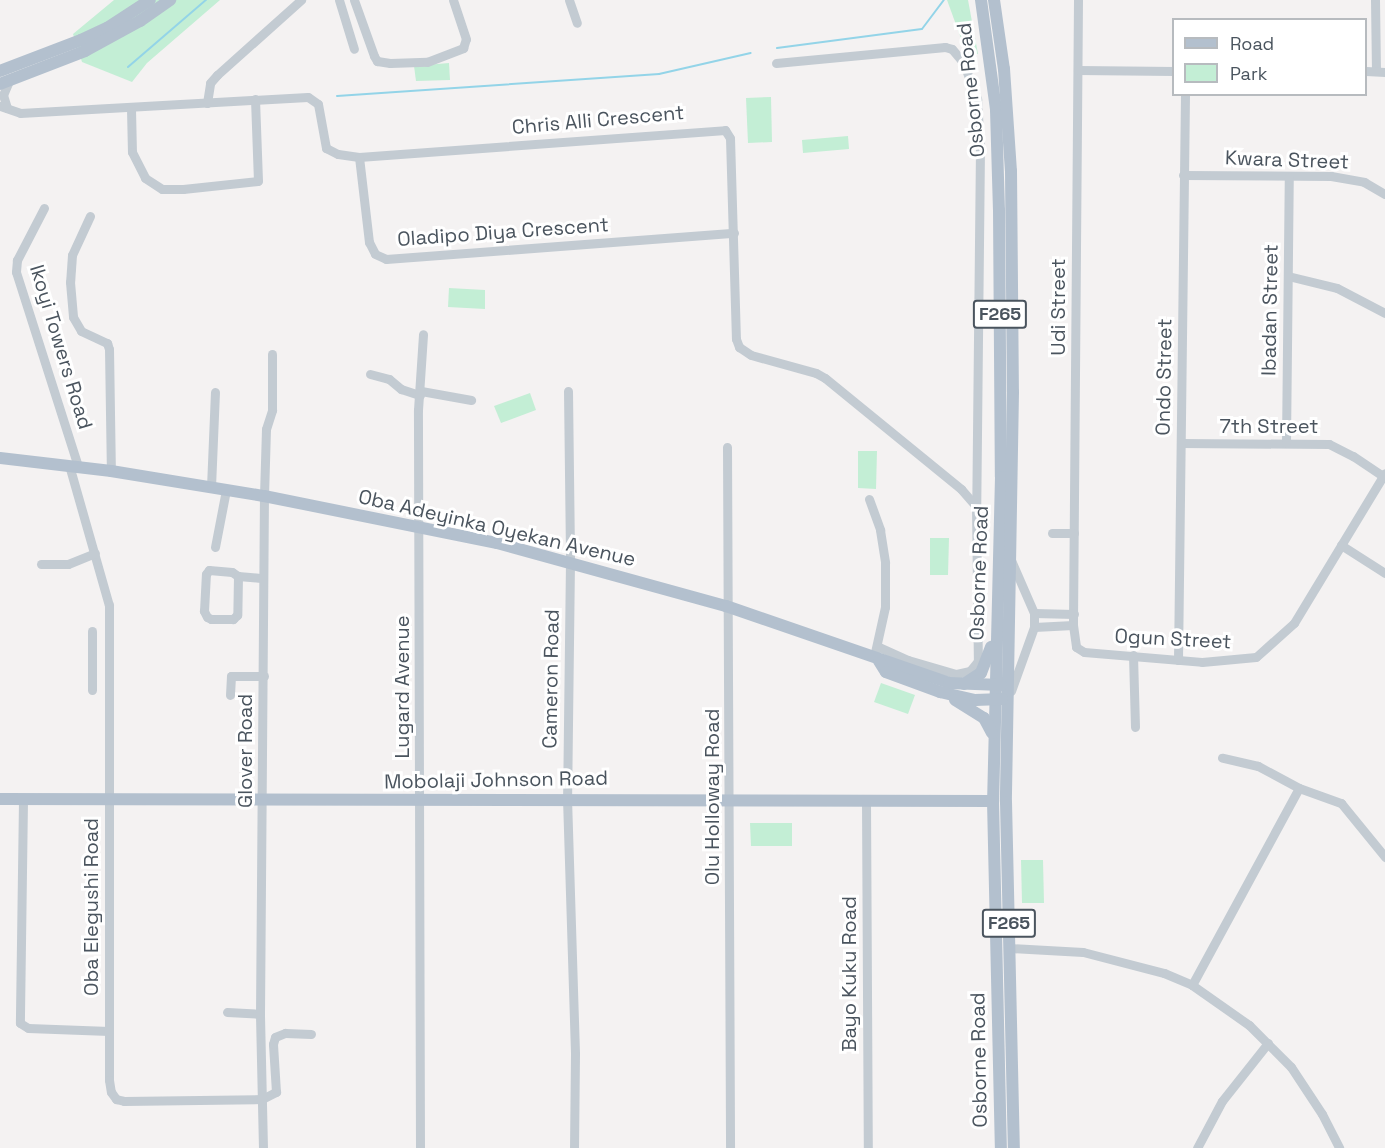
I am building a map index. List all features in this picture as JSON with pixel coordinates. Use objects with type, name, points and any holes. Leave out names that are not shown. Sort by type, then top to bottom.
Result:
[{"type":"main road","points":[[0,71],[107,28],[150,0]]},
{"type":"main road","points":[[5,82],[94,47],[170,0]]},
{"type":"main road","name":"Osborne Road","points":[[981,0],[989,46],[998,169],[1001,477],[996,629],[1002,685],[1008,699],[1006,802],[1014,1148]]},
{"type":"main road","name":"Osborne Road","points":[[994,0],[1004,69],[1011,171],[1011,559],[1002,685],[995,700],[993,738],[1001,1148]]},
{"type":"main road","name":"Oba Adeyinka Oyekan Avenue","points":[[0,458],[111,471],[264,496],[497,543],[570,561],[726,606],[877,655],[960,685],[1002,685]]},
{"type":"main road","points":[[960,685],[972,681],[981,673],[987,662],[996,629]]},
{"type":"main road","points":[[877,655],[886,672],[940,692],[975,699],[1008,699]]},
{"type":"main road","points":[[940,692],[984,718],[993,738]]},
{"type":"main road","name":"Mobolaji Johnson Road","points":[[0,799],[109,801],[263,798],[420,802],[567,798],[993,801]]},
{"type":"street","points":[[207,103],[210,83],[217,75],[301,0]]},
{"type":"street","points":[[339,0],[354,49]]},
{"type":"street","points":[[354,0],[374,56],[383,63],[427,62],[446,56],[466,44],[453,0]]},
{"type":"street","points":[[569,0],[577,23]]},
{"type":"street","name":"Udi Street","points":[[1074,614],[1078,0]]},
{"type":"street","points":[[1375,0],[1381,71]]},
{"type":"street","points":[[776,63],[945,47],[957,54],[970,77],[977,99],[980,147],[976,506],[979,657],[975,666],[964,674],[877,655],[885,607],[885,563],[880,530],[869,499]]},
{"type":"street","points":[[1078,70],[1172,71]]},
{"type":"street","name":"Chris Alli Crescent","points":[[5,82],[3,107],[20,113],[131,109],[308,97],[315,99],[326,148],[338,154],[359,157],[725,130],[730,138],[736,339],[739,347],[751,356],[816,373],[825,378],[961,489],[976,506]]},
{"type":"street","name":"Ondo Street","points":[[1178,660],[1185,96]]},
{"type":"street","points":[[131,109],[132,152],[145,177],[162,189],[194,188],[258,181],[255,99]]},
{"type":"street","name":"Oladipo Diya Crescent","points":[[359,157],[369,242],[375,254],[386,259],[734,233]]},
{"type":"street","name":"Kwara Street","points":[[1184,176],[1344,178],[1364,182],[1385,194]]},
{"type":"street","name":"Ibadan Street","points":[[1286,443],[1289,177]]},
{"type":"street","name":"Ikoyi Towers Road","points":[[44,208],[17,260],[16,272],[74,466]]},
{"type":"street","points":[[90,216],[72,255],[70,282],[73,317],[81,331],[107,343],[109,349],[111,471]]},
{"type":"street","points":[[1288,276],[1337,288],[1385,313]]},
{"type":"street","name":"Lugard Avenue","points":[[420,1148],[420,393],[423,334]]},
{"type":"street","name":"Glover Road","points":[[263,1148],[260,1014],[263,578],[266,429],[272,410],[272,354]]},
{"type":"street","points":[[370,374],[389,379],[401,389],[471,400]]},
{"type":"street","name":"Cameron Road","points":[[568,391],[570,561],[567,798],[575,1054],[574,1148]]},
{"type":"street","points":[[210,487],[215,392]]},
{"type":"street","name":"7th Street","points":[[1181,443],[1329,444],[1384,475]]},
{"type":"street","name":"Olu Holloway Road","points":[[727,447],[726,606],[730,799],[729,1148]]},
{"type":"street","name":"Oba Elegushi Road","points":[[74,466],[94,553],[109,605],[109,1080],[111,1092],[116,1099],[262,1099]]},
{"type":"street","name":"Ogun Street","points":[[1074,614],[1073,625],[1079,651],[1230,662],[1256,657],[1279,639],[1294,623],[1384,475]]},
{"type":"street","points":[[215,547],[226,490]]},
{"type":"street","points":[[1052,533],[1074,533]]},
{"type":"street","points":[[1341,545],[1385,573]]},
{"type":"street","points":[[41,564],[68,564],[94,553]]},
{"type":"street","points":[[1008,699],[1034,627],[1034,613],[1011,559]]},
{"type":"street","points":[[238,576],[237,615],[233,620],[211,620],[204,611],[206,573],[209,570],[224,570],[238,576],[263,578]]},
{"type":"street","points":[[1034,613],[1074,614]]},
{"type":"street","points":[[1034,627],[1073,625]]},
{"type":"street","points":[[92,631],[92,690]]},
{"type":"street","points":[[1133,655],[1135,727]]},
{"type":"street","points":[[92,661],[110,660]]},
{"type":"street","points":[[230,695],[231,676],[264,676]]},
{"type":"street","points":[[1222,758],[1258,766],[1299,788],[1341,803],[1385,856]]},
{"type":"street","points":[[1192,985],[1299,788]]},
{"type":"street","points":[[23,800],[20,1023],[28,1028],[109,1030]]},
{"type":"street","name":"Bayo Kuku Road","points":[[866,801],[868,1148]]},
{"type":"street","points":[[1009,948],[1083,952],[1164,973],[1192,985],[1222,1003],[1268,1043],[1291,1067],[1330,1127],[1339,1148]]},
{"type":"street","points":[[227,1012],[260,1014]]},
{"type":"street","points":[[262,1099],[276,1092],[273,1044],[275,1037],[285,1033],[310,1034]]},
{"type":"street","points":[[1197,1148],[1222,1101],[1268,1043]]},
{"type":"green space","points":[[114,0],[220,0],[147,63],[132,82],[82,62],[73,34]]},
{"type":"green space","points":[[947,0],[968,0],[978,54],[966,52]]},
{"type":"green space","points":[[449,63],[450,80],[416,81],[414,66]]},
{"type":"green space","points":[[771,97],[772,142],[748,143],[746,98]]},
{"type":"green space","points":[[848,136],[849,149],[803,153],[802,140]]},
{"type":"green space","points":[[449,288],[485,290],[485,309],[448,307]]},
{"type":"green space","points":[[530,393],[536,410],[501,423],[494,406]]},
{"type":"green space","points":[[858,451],[877,451],[876,489],[858,488]]},
{"type":"green space","points":[[930,538],[949,538],[948,575],[930,575]]},
{"type":"green space","points":[[881,683],[915,695],[908,714],[874,702]]},
{"type":"green space","points":[[750,823],[792,823],[792,846],[751,846]]},
{"type":"green space","points":[[1021,860],[1043,860],[1044,903],[1022,903]]},
{"type":"waterway","points":[[128,67],[206,0]]},
{"type":"waterway","points":[[777,48],[922,29],[944,0]]},
{"type":"waterway","points":[[337,96],[659,74],[751,53]]}]
